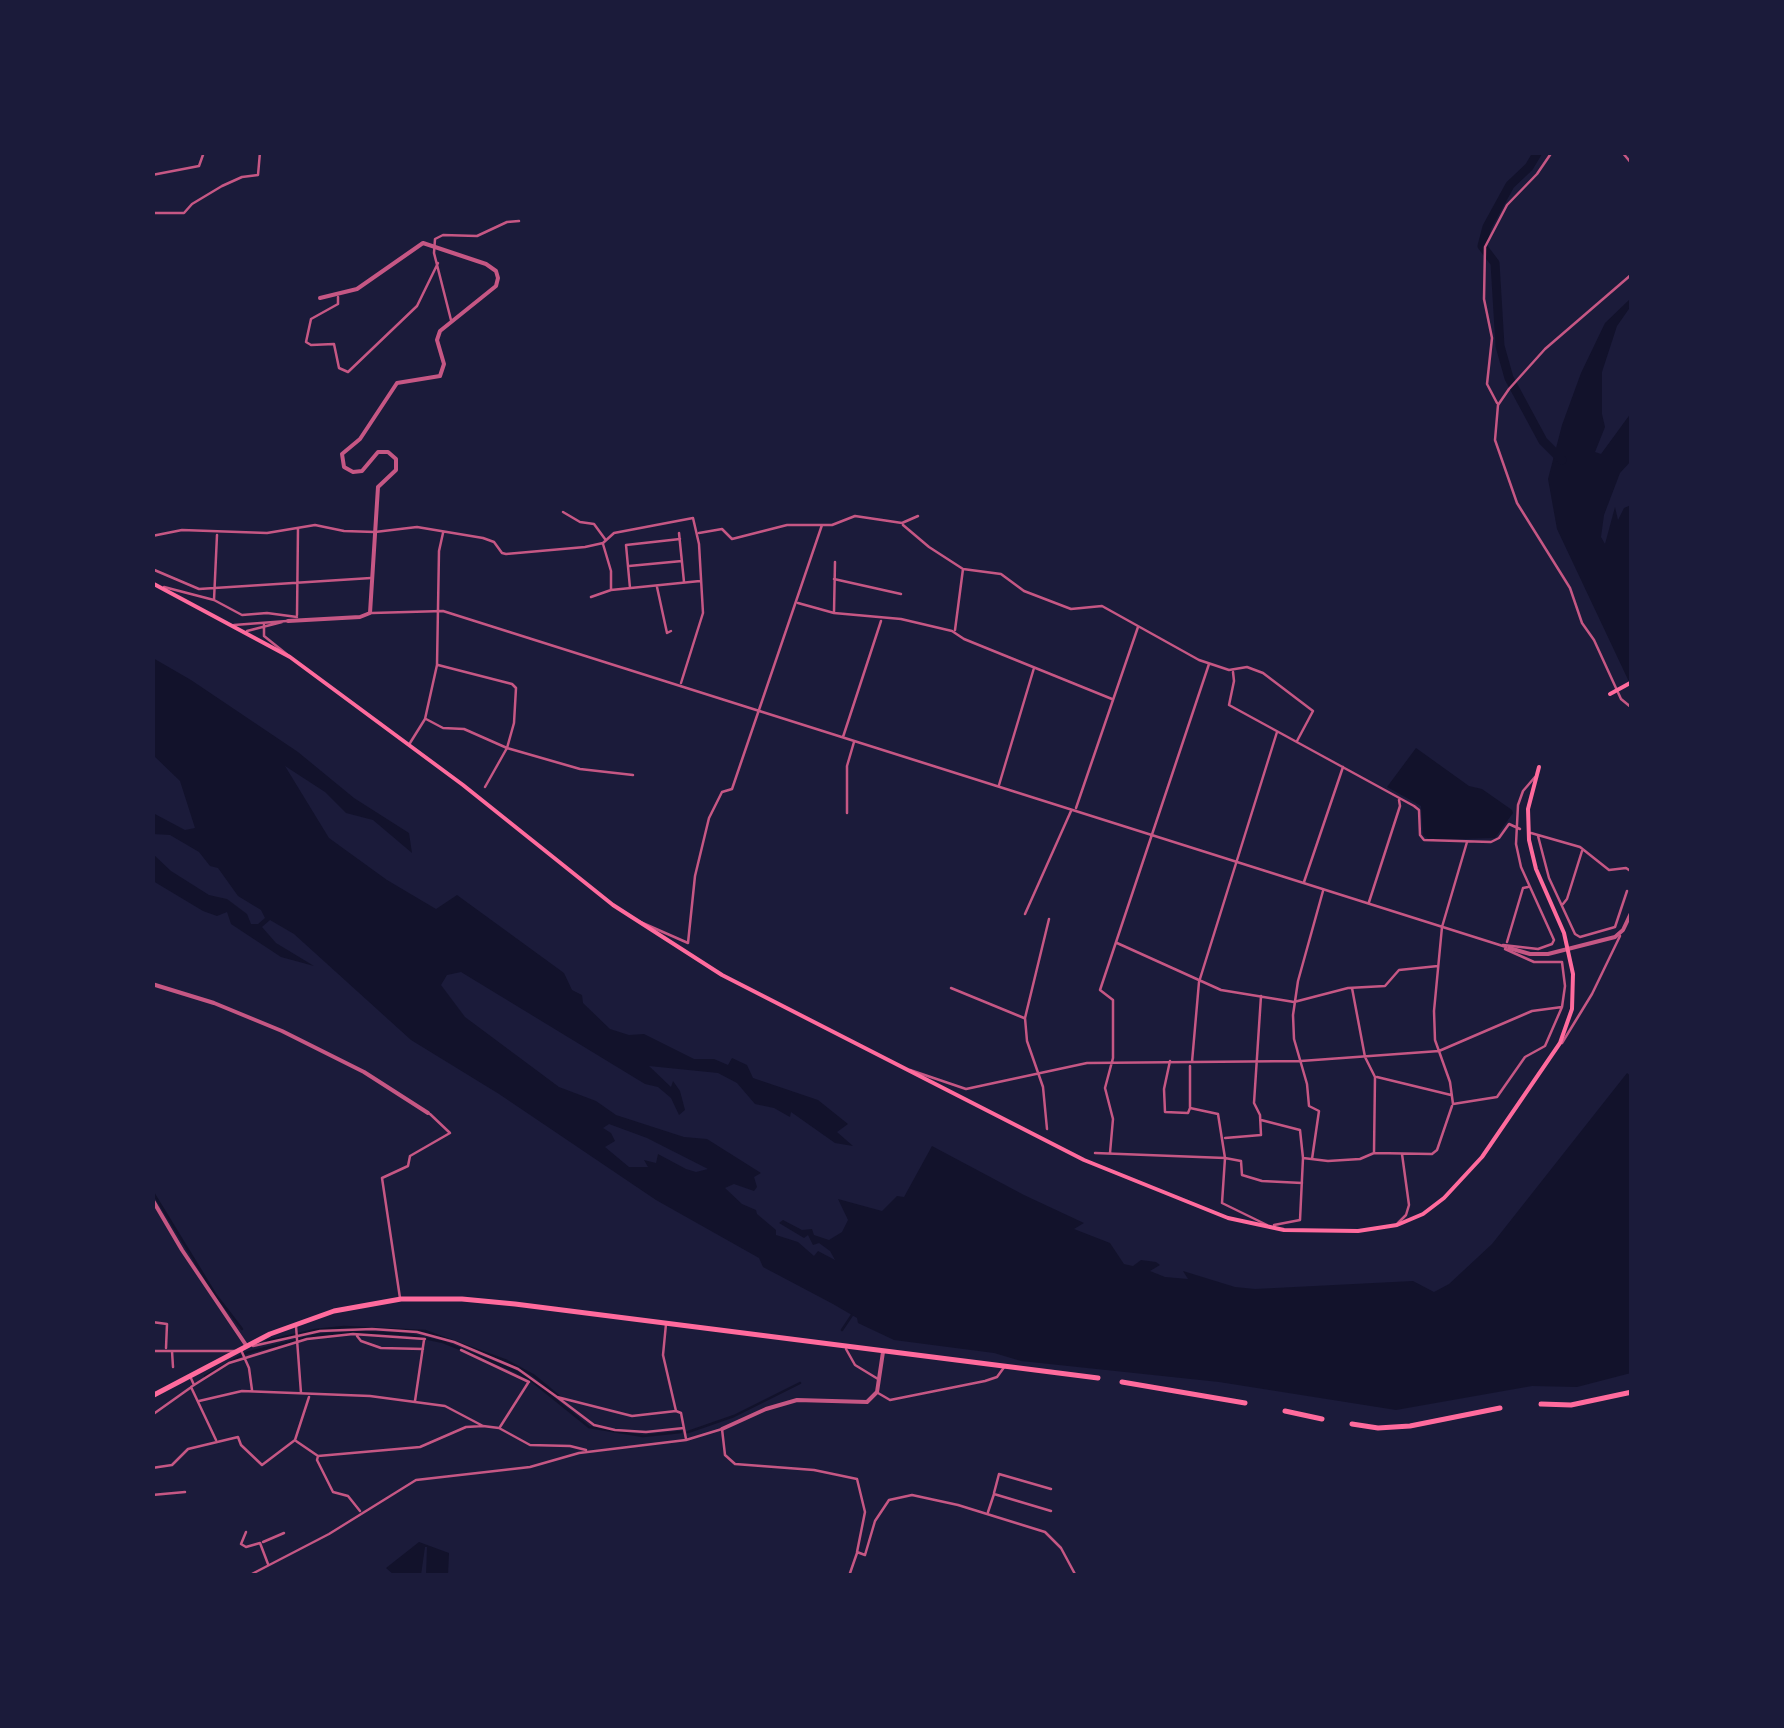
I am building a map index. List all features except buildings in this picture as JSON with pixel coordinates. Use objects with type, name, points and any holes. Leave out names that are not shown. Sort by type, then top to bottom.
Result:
[{"type":"highway","points":[[152,1396],[296,1324],[334,1311],[401,1299],[462,1299],[1098,1378]]},
{"type":"highway","points":[[1125,1382],[1245,1404]]},
{"type":"highway","points":[[1541,1404],[1585,1403],[1632,1392]]},
{"type":"highway","points":[[1352,1424],[1378,1428],[1410,1426],[1500,1408]]},
{"type":"highway","points":[[1285,1412],[1322,1419]]},
{"type":"main road","points":[[152,583],[290,657],[409,744],[635,921],[722,975],[1120,1176],[1228,1218],[1270,1227],[1358,1231],[1397,1225],[1424,1214],[1482,1157],[1554,1054],[1568,1026],[1573,974],[1569,948],[1531,853],[1528,808],[1539,767]]},
{"type":"main road","points":[[1610,694],[1632,682]]},
{"type":"street","points":[[152,175],[199,166],[204,152]]},
{"type":"street","points":[[152,213],[184,214],[222,186],[258,175],[260,152]]},
{"type":"street","points":[[1498,404],[1487,384],[1492,325],[1484,299],[1485,246],[1507,205],[1552,152]]},
{"type":"street","points":[[1622,152],[1632,164]]},
{"type":"street","points":[[451,320],[434,244],[438,236],[478,236],[513,220],[519,221]]},
{"type":"street","points":[[320,298],[358,289],[423,243],[486,264],[498,274],[496,286],[438,334],[444,364],[440,376],[397,383],[360,439],[342,454],[344,467],[353,472],[362,471],[378,452],[388,452],[396,460],[396,470],[378,487],[370,613]]},
{"type":"street","points":[[338,295],[338,304],[310,319],[306,342],[334,344],[339,368],[348,372],[417,306],[438,263]]},
{"type":"street","points":[[1632,274],[1544,350],[1498,404],[1494,440],[1509,488],[1570,588],[1582,623],[1621,699],[1632,708]]},
{"type":"street","points":[[563,512],[580,522],[594,524],[604,541],[611,572],[610,590]]},
{"type":"street","points":[[698,533],[722,529],[732,539],[787,525],[832,525],[855,516],[902,523],[918,516]]},
{"type":"street","points":[[152,536],[182,530],[267,532],[324,525],[344,531],[375,532],[417,527],[489,540],[502,553],[554,552],[604,541],[633,529],[693,518],[698,533],[702,622],[680,686]]},
{"type":"street","points":[[902,523],[922,542],[963,569],[1001,574],[1024,591],[1070,609],[1102,606],[1209,664],[1232,670],[1247,667],[1263,674],[1313,711],[1297,741]]},
{"type":"street","points":[[635,921],[642,920],[688,944],[694,884],[709,818],[722,792],[732,789],[822,525]]},
{"type":"street","points":[[297,618],[298,527]]},
{"type":"street","points":[[409,744],[425,719],[437,665],[439,551],[443,531]]},
{"type":"street","points":[[214,600],[216,533]]},
{"type":"street","points":[[630,588],[626,544],[679,536],[684,582]]},
{"type":"street","points":[[628,566],[682,561]]},
{"type":"street","points":[[834,613],[835,562]]},
{"type":"street","points":[[152,569],[197,588],[372,578]]},
{"type":"street","points":[[955,632],[963,569]]},
{"type":"street","points":[[834,579],[902,594]]},
{"type":"street","points":[[592,597],[610,590],[701,582]]},
{"type":"street","points":[[657,585],[667,632],[671,631]]},
{"type":"street","points":[[162,587],[214,600],[242,616],[297,618],[437,610],[1442,927],[1502,945],[1538,949],[1554,940],[1521,867],[1518,829],[1523,791],[1536,777]]},
{"type":"street","points":[[796,603],[834,613],[902,619],[955,632],[1112,698]]},
{"type":"street","points":[[251,633],[264,625],[297,618]]},
{"type":"street","points":[[844,737],[882,619]]},
{"type":"street","points":[[251,633],[259,621]]},
{"type":"street","points":[[234,625],[288,621]]},
{"type":"street","points":[[264,625],[264,636],[290,657]]},
{"type":"street","points":[[1025,914],[1073,810],[1138,625]]},
{"type":"street","points":[[1110,1152],[1112,1118],[1105,1088],[1112,1062],[1113,1000],[1100,990],[1209,664]]},
{"type":"street","points":[[437,665],[515,686],[514,723],[507,748],[485,787]]},
{"type":"street","points":[[999,787],[1034,667]]},
{"type":"street","points":[[1232,670],[1234,681],[1228,705],[1418,810],[1424,840],[1494,842],[1509,824],[1518,829]]},
{"type":"street","points":[[425,719],[442,728],[464,729],[507,748],[580,768],[632,775]]},
{"type":"street","points":[[1170,1062],[1164,1089],[1165,1112],[1188,1114],[1198,982],[1278,731]]},
{"type":"street","points":[[847,812],[847,766],[855,741]]},
{"type":"street","points":[[1303,883],[1343,768]]},
{"type":"street","points":[[1368,904],[1400,806],[1397,797]]},
{"type":"street","points":[[1531,833],[1568,843],[1609,870],[1626,868],[1632,872]]},
{"type":"street","points":[[1538,836],[1548,878],[1575,934],[1580,937],[1615,926],[1627,891]]},
{"type":"street","points":[[1304,1158],[1360,1159],[1374,1153],[1434,1152],[1453,1104],[1435,1040],[1442,927],[1467,842]]},
{"type":"street","points":[[1562,904],[1567,900],[1582,850]]},
{"type":"street","points":[[1508,945],[1523,888],[1530,886]]},
{"type":"street","points":[[1312,1160],[1320,1111],[1309,1106],[1294,1039],[1294,1002],[1323,889]]},
{"type":"street","points":[[1554,1054],[1592,994],[1632,911]]},
{"type":"street","points":[[1047,1129],[1039,1072],[1027,1041],[1026,1018],[1049,919]]},
{"type":"street","points":[[1508,945],[1539,954],[1620,934]]},
{"type":"street","points":[[1116,942],[1221,990],[1294,1002],[1352,988],[1385,986],[1399,970],[1438,966]]},
{"type":"street","points":[[1453,1104],[1497,1097],[1525,1058],[1545,1046],[1562,1007],[1562,962],[1534,962],[1507,952],[1502,945]]},
{"type":"street","points":[[152,984],[214,1003],[282,1031],[364,1072],[428,1113],[450,1134],[410,1156],[408,1166],[382,1178],[401,1299]]},
{"type":"street","points":[[951,988],[1026,1018]]},
{"type":"street","points":[[1352,988],[1365,1056],[1375,1077],[1374,1153]]},
{"type":"street","points":[[1224,1138],[1261,1135],[1254,1103],[1261,996]]},
{"type":"street","points":[[904,1069],[966,1088],[1112,1062],[1302,1062],[1439,1051],[1532,1011],[1562,1007]]},
{"type":"street","points":[[1375,1077],[1452,1095]]},
{"type":"street","points":[[1190,1108],[1220,1116],[1225,1158],[1222,1204],[1270,1227],[1300,1220],[1304,1158],[1300,1130],[1260,1119]]},
{"type":"street","points":[[1095,1152],[1225,1158],[1242,1161],[1242,1175],[1262,1182],[1302,1182]]},
{"type":"street","points":[[1397,1225],[1409,1205],[1402,1154]]},
{"type":"street","points":[[152,1199],[242,1352],[250,1368],[252,1391]]},
{"type":"street","points":[[152,1322],[167,1324],[166,1350]]},
{"type":"street","points":[[296,1324],[300,1394]]},
{"type":"street","points":[[666,1324],[664,1354],[676,1411]]},
{"type":"street","points":[[152,1415],[242,1352],[296,1337],[362,1328],[464,1346],[531,1380],[577,1415],[604,1427],[635,1432],[684,1428]]},
{"type":"street","points":[[356,1334],[361,1341],[381,1348],[423,1349]]},
{"type":"street","points":[[152,1351],[242,1352],[296,1337],[425,1337]]},
{"type":"street","points":[[415,1400],[425,1337]]},
{"type":"street","points":[[846,1347],[854,1365],[880,1380]]},
{"type":"street","points":[[172,1350],[172,1367]]},
{"type":"street","points":[[461,1350],[531,1380]]},
{"type":"street","points":[[248,1576],[416,1480],[513,1470],[589,1452],[686,1440],[787,1402],[821,1398],[862,1404],[877,1392],[883,1352]]},
{"type":"street","points":[[877,1392],[890,1400],[985,1381],[997,1377],[1005,1365]]},
{"type":"street","points":[[190,1376],[216,1441]]},
{"type":"street","points":[[499,1428],[531,1380]]},
{"type":"street","points":[[200,1401],[226,1392],[252,1391],[415,1400],[445,1406],[483,1426]]},
{"type":"street","points":[[152,1468],[172,1465],[185,1450],[238,1437],[262,1465],[295,1440],[310,1396]]},
{"type":"street","points":[[558,1397],[632,1416],[681,1412],[686,1440]]},
{"type":"street","points":[[295,1440],[318,1456],[420,1447],[466,1427],[483,1426],[499,1428],[530,1445],[570,1446],[589,1452]]},
{"type":"street","points":[[722,1428],[725,1455],[735,1464],[814,1470],[857,1479],[865,1512],[849,1576]]},
{"type":"street","points":[[318,1456],[332,1492],[348,1496],[362,1514]]},
{"type":"street","points":[[988,1514],[999,1474],[1050,1489]]},
{"type":"street","points":[[152,1495],[185,1492]]},
{"type":"street","points":[[993,1496],[1051,1511]]},
{"type":"street","points":[[857,1552],[865,1554],[874,1521],[894,1498],[929,1498],[1051,1536],[1076,1576]]},
{"type":"street","points":[[246,1532],[240,1541],[243,1546],[261,1544],[266,1538],[284,1533]]},
{"type":"street","points":[[261,1544],[268,1565]]},
{"type":"shaded area","points":[[1631,293],[1631,306],[1617,326],[1602,372],[1605,427],[1595,452],[1601,454],[1631,413],[1631,461],[1620,473],[1604,515],[1601,537],[1605,544],[1615,507],[1618,520],[1624,508],[1631,505],[1631,686],[1557,529],[1548,479],[1581,373],[1605,323],[1630,299]]},
{"type":"shaded area","points":[[153,658],[298,752],[354,798],[409,833],[412,853],[373,820],[346,813],[325,792],[285,766],[329,838],[436,909],[457,895],[564,973],[572,990],[582,995],[583,1003],[610,1029],[629,1035],[644,1034],[694,1059],[714,1059],[728,1065],[732,1058],[747,1065],[753,1078],[818,1100],[848,1124],[837,1132],[853,1146],[835,1143],[791,1112],[790,1117],[755,1104],[737,1083],[718,1073],[649,1066],[671,1087],[673,1081],[680,1091],[685,1110],[679,1115],[671,1098],[658,1087],[645,1084],[461,972],[447,975],[441,985],[465,1017],[559,1087],[596,1101],[616,1115],[684,1137],[707,1139],[761,1173],[754,1177],[754,1191],[734,1184],[725,1188],[742,1204],[756,1210],[776,1230],[776,1235],[798,1242],[814,1256],[818,1251],[835,1260],[819,1243],[813,1245],[808,1235],[804,1238],[779,1223],[783,1220],[802,1230],[812,1229],[814,1235],[829,1240],[842,1232],[848,1220],[838,1199],[882,1211],[897,1196],[904,1197],[932,1146],[1084,1223],[1074,1229],[1110,1243],[1124,1264],[1156,1262],[1160,1265],[1150,1271],[1165,1277],[1188,1279],[1183,1271],[1255,1289],[1413,1281],[1434,1292],[1449,1284],[1492,1244],[1627,1073],[1632,1077],[1631,1373],[1577,1387],[1532,1386],[1396,1410],[1219,1382],[1021,1361],[994,1353],[894,1340],[763,1267],[759,1258],[656,1200],[411,1040],[294,934],[270,920],[262,927],[276,943],[314,966],[281,957],[231,924],[227,912],[217,916],[203,911],[153,881],[153,854],[171,871],[209,895],[227,899],[247,914],[251,924],[265,918],[261,910],[238,896],[218,868],[210,866],[199,852],[170,835],[153,834],[153,813],[185,830],[195,828],[180,781],[153,755]],"holes":[[[609,1124],[708,1169],[696,1172],[658,1154],[656,1163],[644,1160],[648,1167],[629,1167],[605,1147],[615,1141],[603,1128]]]},
{"type":"shaded area","points":[[1416,748],[1469,786],[1482,789],[1512,810],[1495,838],[1430,840],[1423,835],[1421,806],[1387,787]]},
{"type":"shaded area","points":[[419,1542],[449,1553],[448,1575],[426,1575],[427,1547],[421,1575],[394,1575],[386,1568]]},
{"type":"waterway","points":[[1538,152],[1510,185],[1487,227],[1482,246],[1495,263],[1500,346],[1509,378],[1543,441],[1562,460]]},
{"type":"waterway","points":[[152,1191],[215,1294],[242,1329]]},
{"type":"waterway","points":[[842,1330],[852,1315]]},
{"type":"waterway","points":[[267,1341],[344,1327],[425,1331],[507,1361],[533,1375],[561,1398]]},
{"type":"waterway","points":[[205,1376],[246,1353],[317,1335],[405,1334],[443,1342],[513,1370],[589,1427],[643,1436],[681,1432]]},
{"type":"waterway","points":[[688,1432],[734,1416],[800,1383]]}]
